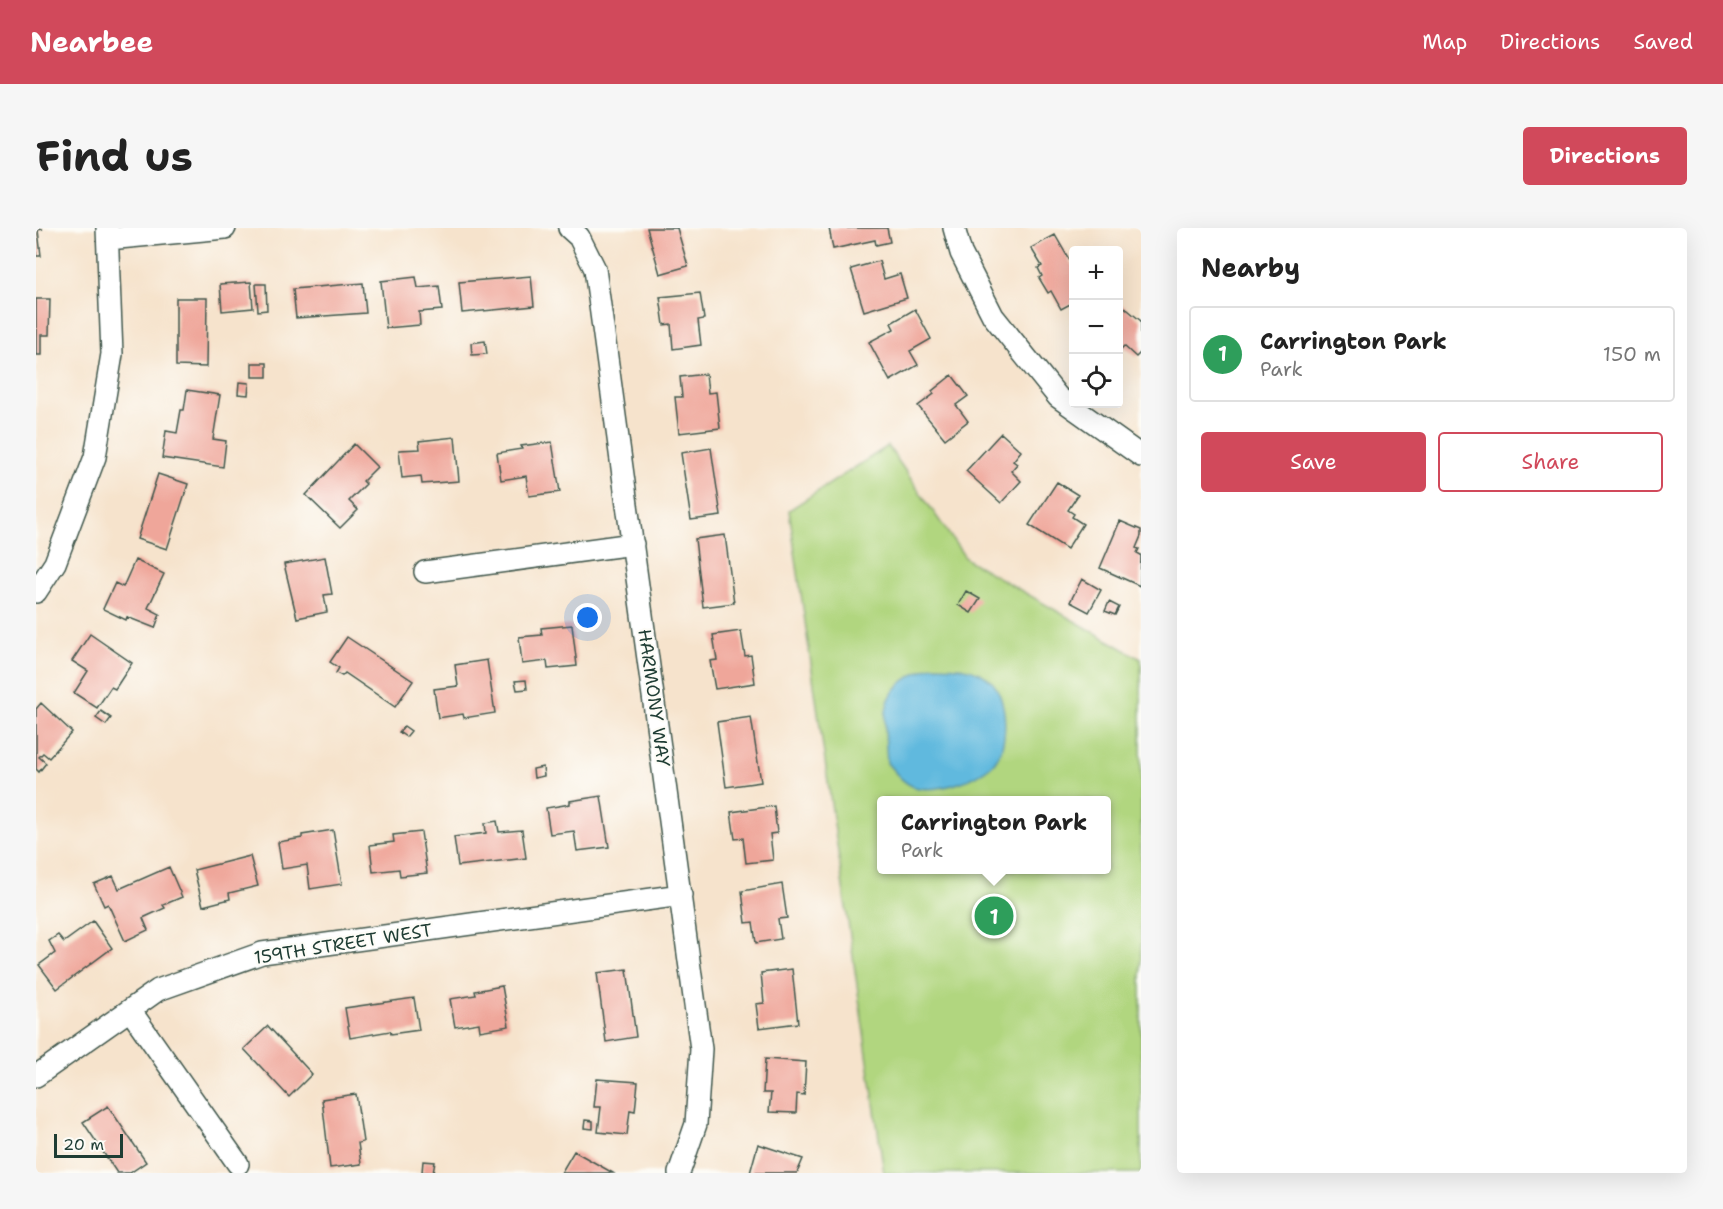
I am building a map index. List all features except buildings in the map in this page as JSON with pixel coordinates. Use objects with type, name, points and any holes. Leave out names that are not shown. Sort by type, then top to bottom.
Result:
[{"type":"street","points":[[36,592],[55,563],[96,457],[112,354],[108,233],[225,228]]},
{"type":"street","name":"HARMONY WAY","points":[[569,228],[579,237],[595,269],[701,1049],[696,1124],[679,1173]]},
{"type":"street","points":[[954,228],[961,253],[993,316],[1058,397],[1141,456]]},
{"type":"street","points":[[425,572],[633,544]]},
{"type":"street","name":"159TH STREET WEST","points":[[36,1076],[159,990],[262,953],[681,895]]},
{"type":"street","points":[[129,1010],[238,1164]]},
{"type":"green space","points":[[888,446],[966,559],[1141,659],[1141,1173],[884,1173],[789,510]]},
{"type":"water","points":[[934,666],[971,669],[984,675],[996,688],[1001,698],[1005,723],[1002,748],[991,766],[976,776],[957,784],[927,789],[909,785],[887,763],[885,729],[888,703],[893,692],[902,682]]},
{"type":"place","name":"Carrington Park","points":[[994,916]]}]
